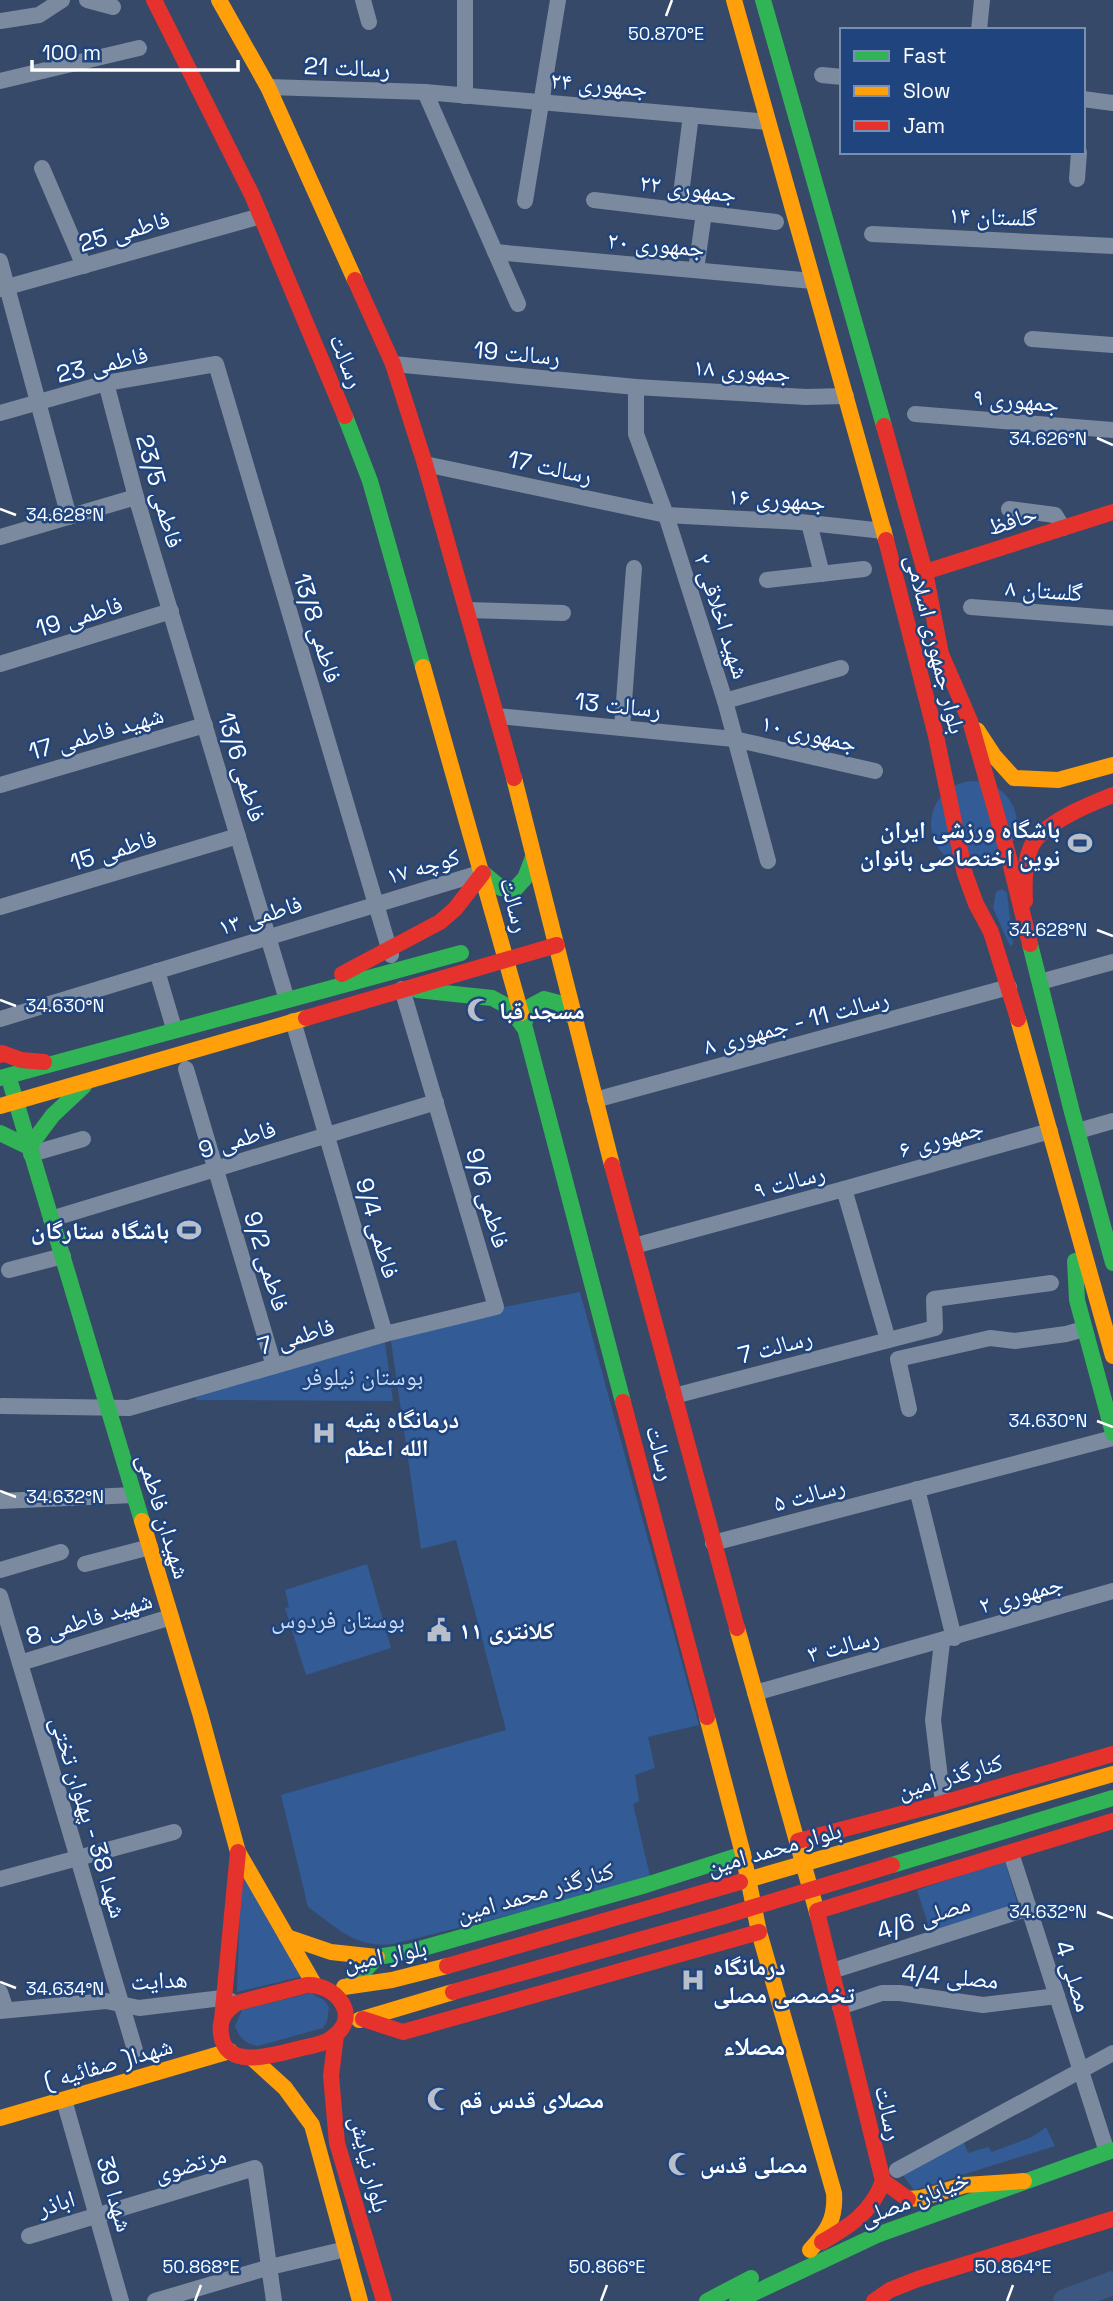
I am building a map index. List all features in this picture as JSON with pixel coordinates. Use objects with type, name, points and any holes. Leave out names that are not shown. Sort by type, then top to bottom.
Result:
[{"type":"main road","name":"رسالت","points":[[154,0],[261,216],[370,481],[483,873],[508,946],[523,1026],[743,1854],[759,1932]]},
{"type":"main road","name":"رسالت","points":[[219,0],[268,87],[393,364],[425,464],[498,716],[533,857],[547,929],[557,945],[595,1100],[713,1543],[798,1841],[887,2176]]},
{"type":"main road","name":"بلوار جمهوری اسلامی","points":[[734,0],[884,531],[936,736],[965,874],[976,904],[991,932],[1009,987],[1113,1356]]},
{"type":"main road","name":"بلوار جمهوری اسلامی","points":[[763,0],[925,572],[941,654],[970,721],[1025,921],[1113,1263]]},
{"type":"main road","name":"حافظ","points":[[925,572],[1113,512]]},
{"type":"main road","points":[[970,721],[994,756],[1014,778],[1058,780],[1113,765]]},
{"type":"main road","points":[[1025,921],[1024,879],[1034,842],[1075,811],[1113,795]]},
{"type":"main road","points":[[292,999],[440,922],[455,909],[483,873],[492,884],[510,890],[520,887],[528,879],[533,857]]},
{"type":"main road","points":[[4,1077],[477,949],[557,945]]},
{"type":"main road","points":[[8,1105],[402,989],[508,946]]},
{"type":"main road","points":[[402,989],[492,998],[509,1007],[523,1026]]},
{"type":"main road","points":[[523,1026],[530,1006],[547,999],[565,1005],[574,1018]]},
{"type":"main road","points":[[1,1052],[21,1060],[60,1062]]},
{"type":"main road","name":"شهیدان فاطمی","points":[[1,1052],[8,1105],[30,1151],[63,1256],[238,1852],[314,1984]]},
{"type":"main road","points":[[0,1133],[30,1151],[52,1115],[91,1081]]},
{"type":"main road","points":[[1096,1203],[1113,1237]]},
{"type":"main road","points":[[1072,1210],[1077,1300],[1113,1436]]},
{"type":"main road","name":"کنارگذر امین","points":[[798,1841],[1113,1754]]},
{"type":"main road","name":"بلوار محمد امین","points":[[447,1966],[1113,1774]]},
{"type":"main road","name":"بلوار محمد امین","points":[[363,2019],[721,1917],[1113,1798]]},
{"type":"main road","points":[[817,1911],[1113,1821]]},
{"type":"main road","points":[[238,1852],[229,2000],[222,2019],[221,2037],[230,2051],[238,2057],[266,2058],[326,2041],[339,2030],[363,2019],[403,2032],[759,1932],[834,2193],[836,2210],[831,2227],[810,2249]]},
{"type":"main road","name":"کنارگذر محمد امین","points":[[287,1937],[332,1954],[355,1957],[409,1952],[646,1885],[743,1854]]},
{"type":"main road","points":[[349,1986],[377,1956]]},
{"type":"main road","name":"بلوار امین","points":[[331,1989],[392,1980],[447,1966]]},
{"type":"main road","points":[[229,2000],[314,1984],[331,1989],[341,1999],[345,2009],[339,2030]]},
{"type":"main road","name":"بلوار نیایش","points":[[339,2030],[331,2076],[337,2143],[384,2301]]},
{"type":"main road","name":"شهدا( صفائیه )","points":[[0,2118],[230,2051]]},
{"type":"main road","name":"بلوار نیایش","points":[[252,2058],[289,2090],[312,2125],[360,2301]]},
{"type":"main road","name":"خیابان مصلی","points":[[737,2301],[877,2235],[1110,2151]]},
{"type":"main road","points":[[707,2301],[859,2221],[873,2205],[887,2176]]},
{"type":"main road","points":[[887,2176],[895,2191],[909,2199],[965,2185],[1024,2181]]},
{"type":"main road","points":[[874,2301],[890,2290],[918,2279],[1113,2219]]},
{"type":"street","points":[[0,21],[39,15],[62,0]]},
{"type":"street","points":[[87,0],[113,7]]},
{"type":"street","points":[[363,0],[369,22]]},
{"type":"street","points":[[465,0],[465,96]]},
{"type":"street","points":[[525,201],[558,0]]},
{"type":"street","points":[[979,28],[982,0]]},
{"type":"street","points":[[0,81],[139,48]]},
{"type":"street","points":[[822,75],[840,77]]},
{"type":"street","name":"رسالت 21","points":[[268,87],[425,92]]},
{"type":"street","points":[[425,92],[518,304]]},
{"type":"street","name":"جمهوری ۲۴","points":[[425,92],[768,122]]},
{"type":"street","points":[[1085,104],[1113,103]]},
{"type":"street","points":[[679,210],[691,115]]},
{"type":"street","points":[[1077,179],[1080,154]]},
{"type":"street","points":[[42,168],[84,266]]},
{"type":"street","name":"جمهوری ۲۲","points":[[594,200],[776,222]]},
{"type":"street","points":[[696,270],[704,213]]},
{"type":"street","name":"فاطمی 25","points":[[4,288],[261,216]]},
{"type":"street","name":"گلستان ۱۴","points":[[872,234],[1113,246]]},
{"type":"street","name":"جمهوری ۲۰","points":[[495,252],[814,281]]},
{"type":"street","points":[[0,261],[4,288],[23,344],[69,517]]},
{"type":"street","points":[[1032,339],[1113,345]]},
{"type":"street","name":"فاطمی 23","points":[[0,413],[106,383],[216,364]]},
{"type":"street","name":"فاطمی 13/8","points":[[216,364],[396,971]]},
{"type":"street","name":"رسالت 19","points":[[393,364],[636,387]]},
{"type":"street","name":"فاطمی 23/5","points":[[106,383],[136,497],[171,611]]},
{"type":"street","name":"جمهوری ۱۸","points":[[636,387],[806,397],[846,396]]},
{"type":"street","name":"شهید اخلاقی ۲","points":[[636,387],[636,434],[666,515],[725,701],[768,861]]},
{"type":"street","name":"جمهوری ۹","points":[[915,414],[1113,430]]},
{"type":"street","name":"رسالت 17","points":[[425,464],[666,515]]},
{"type":"street","points":[[0,537],[136,497]]},
{"type":"street","points":[[1009,509],[1055,514],[1063,528]]},
{"type":"street","name":"جمهوری ۱۶","points":[[666,515],[810,523],[884,531]]},
{"type":"street","points":[[810,523],[822,574]]},
{"type":"street","points":[[622,728],[634,568]]},
{"type":"street","points":[[767,580],[864,569]]},
{"type":"street","name":"گلستان ۸","points":[[971,607],[1113,618]]},
{"type":"street","points":[[467,610],[563,613]]},
{"type":"street","name":"فاطمی 19","points":[[0,664],[171,611]]},
{"type":"street","name":"فاطمی 13/6","points":[[171,611],[268,937],[292,999]]},
{"type":"street","points":[[725,701],[841,668]]},
{"type":"street","name":"رسالت 13","points":[[498,716],[734,739]]},
{"type":"street","name":"شهید فاطمی 17","points":[[0,785],[205,725]]},
{"type":"street","name":"جمهوری ۱۰","points":[[734,739],[875,771]]},
{"type":"street","name":"فاطمی 15","points":[[0,907],[238,836]]},
{"type":"street","name":"کوچه ۱۷","points":[[376,904],[483,873]]},
{"type":"street","name":"فاطمی ۱۳","points":[[0,1019],[376,904]]},
{"type":"street","points":[[1040,982],[1113,962]]},
{"type":"street","points":[[157,971],[173,1025]]},
{"type":"street","name":"رسالت 11 - جمهوری ۸","points":[[595,1100],[1009,987]]},
{"type":"street","name":"فاطمی 9/6","points":[[402,989],[496,1307]]},
{"type":"street","name":"فاطمی 9/4","points":[[293,1021],[385,1334]]},
{"type":"street","name":"فاطمی 9/2","points":[[186,1069],[274,1366]]},
{"type":"street","name":"فاطمی 9","points":[[51,1219],[436,1102]]},
{"type":"street","points":[[1078,1131],[1113,1121]]},
{"type":"street","name":"جمهوری ۶","points":[[844,1189],[1050,1131]]},
{"type":"street","points":[[30,1151],[83,1139]]},
{"type":"street","name":"رسالت ۹","points":[[634,1246],[844,1189],[888,1340]]},
{"type":"street","points":[[9,1270],[63,1256]]},
{"type":"street","name":"رسالت 7","points":[[674,1396],[935,1328],[934,1298],[1051,1283]]},
{"type":"street","name":"فاطمی 7","points":[[2,1406],[129,1408],[385,1334],[496,1307]]},
{"type":"street","points":[[909,1409],[898,1359],[990,1338],[1015,1341],[1084,1329]]},
{"type":"street","name":"رسالت ۵","points":[[713,1543],[1113,1436]]},
{"type":"street","points":[[917,1489],[948,1640],[933,1720],[943,1803]]},
{"type":"street","points":[[0,1501],[134,1495]]},
{"type":"street","points":[[85,1564],[150,1547]]},
{"type":"street","points":[[0,1570],[61,1552]]},
{"type":"street","name":"جمهوری ۲","points":[[948,1640],[1113,1591]]},
{"type":"street","name":"شهدا 38 - پهلوان تختی","points":[[0,1596],[135,2050]]},
{"type":"street","name":"شهید فاطمی 8","points":[[20,1663],[171,1617]]},
{"type":"street","name":"رسالت ۳","points":[[755,1693],[948,1640]]},
{"type":"street","points":[[0,1879],[174,1832]]},
{"type":"street","name":"مصلی 4","points":[[1011,1853],[1080,2071],[1110,2151]]},
{"type":"street","name":"مصلی 4/6","points":[[832,1971],[1028,1908]]},
{"type":"street","points":[[0,1992],[3,2010]]},
{"type":"street","name":"مصلی 4/4","points":[[840,2007],[882,1993],[910,1994],[983,2005],[1057,1996]]},
{"type":"street","name":"هدایت","points":[[3,2010],[106,2001],[139,2008],[229,2000]]},
{"type":"street","points":[[887,2176],[1113,2053]]},
{"type":"street","name":"شهدا 39","points":[[64,2100],[121,2301]]},
{"type":"street","name":"مرتضوی","points":[[97,2215],[255,2168],[270,2267]]},
{"type":"street","name":"اباذر","points":[[29,2236],[97,2215]]},
{"type":"street","points":[[155,2301],[270,2267],[346,2249]]},
{"type":"street","points":[[270,2267],[274,2301]]},
{"type":"green space","points":[[974,781],[998,788],[1010,800],[1017,824],[1010,848],[998,860],[974,867],[950,860],[938,848],[931,824],[938,800],[950,788]]},
{"type":"green space","points":[[1002,889],[1007,893],[1013,944],[1010,946],[993,908],[996,892]]},
{"type":"green space","points":[[580,1292],[699,1725],[648,1737],[655,1768],[635,1775],[639,1801],[633,1804],[651,1880],[393,1944],[380,1945],[357,1940],[308,1907],[281,1795],[506,1730],[456,1540],[421,1549],[391,1341],[504,1307]]},
{"type":"green space","name":"بوستان نیلوفر","points":[[385,1342],[393,1401],[196,1400],[196,1395]]},
{"type":"green space","name":"بوستان فردوس","points":[[367,1564],[391,1648],[306,1675],[285,1608],[289,1607],[285,1590]]},
{"type":"green space","points":[[1005,1861],[1018,1906],[931,1933],[917,1890]]},
{"type":"green space","points":[[241,1874],[308,1975],[237,1992]]},
{"type":"green space","points":[[311,1993],[324,2000],[329,2007],[323,2028],[258,2046],[244,2040],[235,2026],[242,2010]]},
{"type":"green space","points":[[1046,2127],[1055,2146],[914,2190],[902,2174],[962,2138],[968,2153],[988,2147],[992,2152],[1032,2137]]},
{"type":"waterway","points":[[1065,2301],[1113,2283]]},
{"type":"traffic: fast","points":[[763,0],[884,426]]},
{"type":"traffic: fast","points":[[345,416],[370,481],[423,667]]},
{"type":"traffic: fast","points":[[483,873],[501,888],[515,889],[525,878],[533,857]]},
{"type":"traffic: fast","points":[[1030,944],[1113,1263]]},
{"type":"traffic: fast","points":[[0,1078],[461,953]]},
{"type":"traffic: fast","points":[[417,990],[492,998],[509,1007],[523,1026]]},
{"type":"traffic: fast","points":[[523,1026],[531,1006],[544,999],[559,1003],[574,1018]]},
{"type":"traffic: fast","points":[[521,1013],[623,1402]]},
{"type":"traffic: fast","points":[[11,1085],[142,1521]]},
{"type":"traffic: fast","points":[[0,1133],[29,1147],[53,1115],[84,1086]]},
{"type":"traffic: fast","points":[[1075,1261],[1077,1300],[1113,1433]]},
{"type":"traffic: fast","points":[[892,1865],[1113,1798]]},
{"type":"traffic: fast","points":[[350,1986],[377,1957],[409,1952],[646,1885],[743,1854]]},
{"type":"traffic: fast","points":[[737,2301],[877,2235],[1113,2150]]},
{"type":"traffic: fast","points":[[707,2301],[751,2278]]},
{"type":"traffic: slow","points":[[219,0],[268,87],[355,280]]},
{"type":"traffic: slow","points":[[734,0],[886,540]]},
{"type":"traffic: slow","points":[[423,667],[521,1013]]},
{"type":"traffic: slow","points":[[977,730],[994,756],[1014,778],[1058,780],[1113,765]]},
{"type":"traffic: slow","points":[[514,778],[612,1165]]},
{"type":"traffic: slow","points":[[0,1106],[306,1018]]},
{"type":"traffic: slow","points":[[1018,1019],[1113,1356]]},
{"type":"traffic: slow","points":[[142,1521],[200,1713],[238,1852],[314,1984]]},
{"type":"traffic: slow","points":[[737,1628],[818,1916]]},
{"type":"traffic: slow","points":[[707,1717],[743,1854],[759,1932],[834,2193],[832,2218],[810,2250]]},
{"type":"traffic: slow","points":[[740,1882],[1113,1774]]},
{"type":"traffic: slow","points":[[287,1937],[331,1952],[377,1957]]},
{"type":"traffic: slow","points":[[344,1987],[392,1980],[447,1966]]},
{"type":"traffic: slow","points":[[359,2020],[453,1992]]},
{"type":"traffic: slow","points":[[0,2118],[230,2051]]},
{"type":"traffic: slow","points":[[252,2058],[285,2088],[312,2125],[360,2301]]},
{"type":"traffic: slow","points":[[908,2199],[921,2198],[965,2185],[1024,2181]]},
{"type":"traffic: jam","points":[[154,0],[252,195],[345,416]]},
{"type":"traffic: jam","points":[[355,280],[393,364],[425,464],[514,778]]},
{"type":"traffic: jam","points":[[884,426],[925,572],[941,654],[970,721],[1008,854],[1030,944]]},
{"type":"traffic: jam","points":[[925,572],[1113,512]]},
{"type":"traffic: jam","points":[[886,540],[936,736],[965,874],[976,904],[991,932],[1018,1019]]},
{"type":"traffic: jam","points":[[1025,901],[1027,860],[1037,838],[1068,815],[1113,795]]},
{"type":"traffic: jam","points":[[342,974],[440,922],[455,909],[483,873]]},
{"type":"traffic: jam","points":[[306,1018],[557,945]]},
{"type":"traffic: jam","points":[[0,1055],[2,1053],[21,1060],[44,1062]]},
{"type":"traffic: jam","points":[[612,1165],[737,1628]]},
{"type":"traffic: jam","points":[[623,1402],[707,1717]]},
{"type":"traffic: jam","points":[[798,1841],[1113,1754]]},
{"type":"traffic: jam","points":[[817,1911],[1113,1821]]},
{"type":"traffic: jam","points":[[222,2019],[238,1852]]},
{"type":"traffic: jam","points":[[453,1992],[721,1917],[892,1865]]},
{"type":"traffic: jam","points":[[447,1966],[740,1882]]},
{"type":"traffic: jam","points":[[818,1916],[883,2181],[908,2199]]},
{"type":"traffic: jam","points":[[363,2019],[403,2032],[759,1932]]},
{"type":"traffic: jam","points":[[307,1985],[327,1990],[336,1995],[342,2003],[345,2020],[341,2029],[329,2040],[252,2058],[231,2053],[224,2046],[221,2024],[226,2012],[237,2003],[307,1985]]},
{"type":"traffic: jam","points":[[336,2035],[331,2076],[337,2143],[384,2301]]},
{"type":"traffic: jam","points":[[822,2242],[859,2217],[873,2201],[883,2181]]},
{"type":"traffic: jam","points":[[874,2301],[890,2290],[918,2279],[1113,2219]]},
{"type":"place","name":"باشگاه ورزشی ایران نوین اختصاصی بانوان","points":[[1080,843]]},
{"type":"place","name":"مسجد قبا","points":[[479,1010]]},
{"type":"place","name":"باشگاه ستارگان","points":[[189,1230]]},
{"type":"place","name":"درمانگاه بقیه الله اعظم","points":[[324,1433]]},
{"type":"place","name":"کلانتری ۱۱","points":[[439,1630]]},
{"type":"place","name":"درمانگاه تخصصی مصلی","points":[[693,1980]]},
{"type":"place","name":"مصلای قدس قم","points":[[439,2099]]},
{"type":"place","name":"مصلی قدس","points":[[680,2164]]},
{"type":"district","name":"مصلاء","points":[[754,2046]]}]
